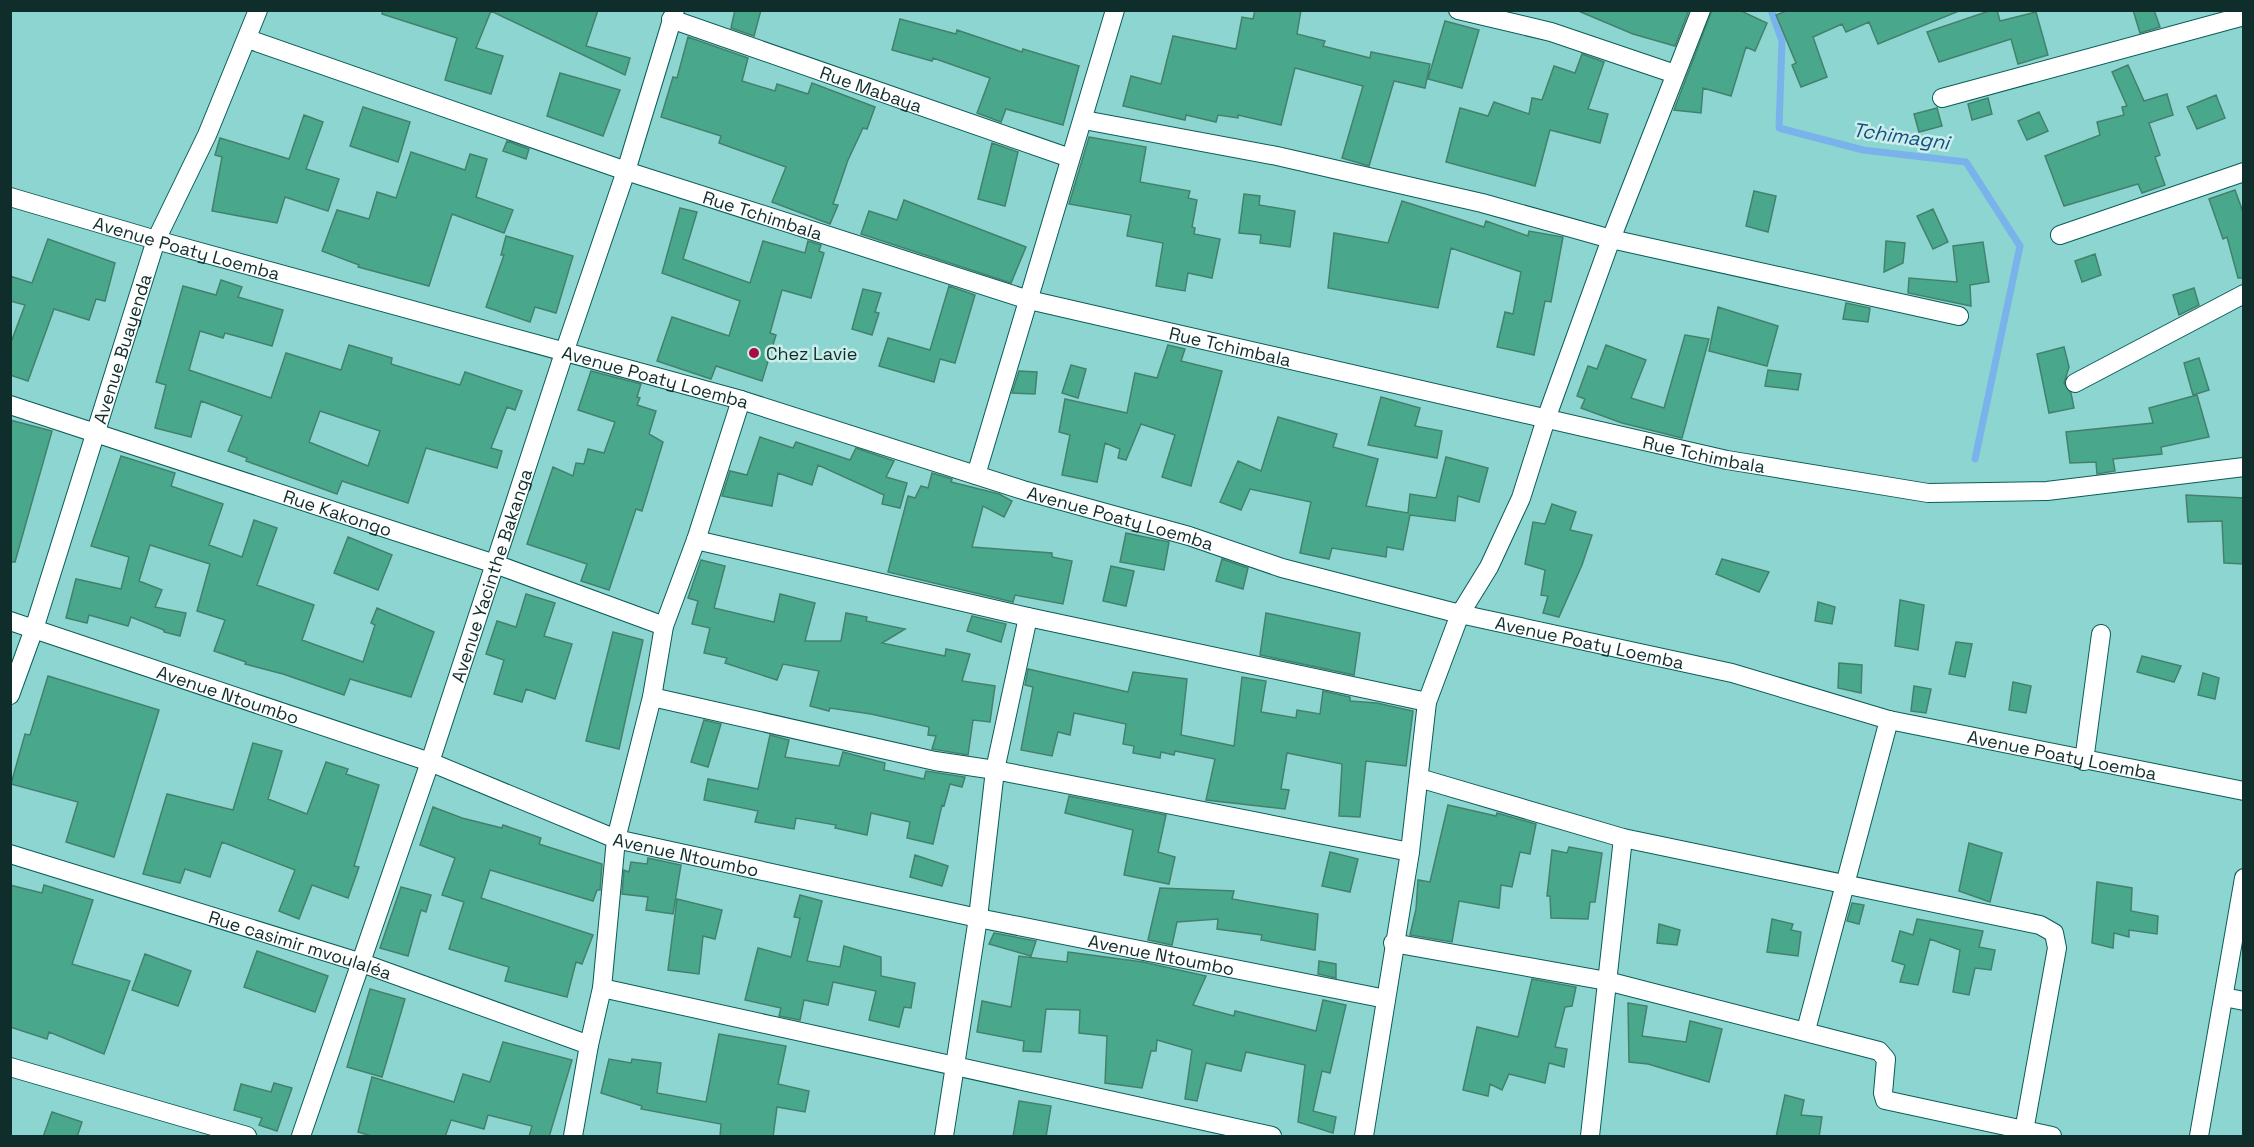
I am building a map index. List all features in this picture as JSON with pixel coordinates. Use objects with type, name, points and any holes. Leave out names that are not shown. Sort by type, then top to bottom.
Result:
[{"type":"street","name":"Avenue Buayenda","points":[[10,695],[34,629],[156,240],[207,135],[258,10]]},
{"type":"street","points":[[976,475],[1070,158],[1084,120],[1115,10]]},
{"type":"street","points":[[1458,10],[1551,32],[1675,74]]},
{"type":"street","points":[[1364,1137],[1393,943],[1410,852],[1427,702],[1460,614],[1488,567],[1521,498],[1546,419],[1611,239],[1701,10]]},
{"type":"street","name":"Rue Mabaya","points":[[673,15],[1070,158]]},
{"type":"street","name":"Avenue Yacinthe Bakanga","points":[[301,1137],[430,762],[626,171],[673,15]]},
{"type":"street","points":[[1942,98],[2244,16]]},
{"type":"street","name":"Rue Tchimbala","points":[[248,39],[626,171],[1029,300],[1726,460],[1928,493],[2047,491],[2244,467]]},
{"type":"street","points":[[1084,120],[1345,171],[1482,203],[1611,239],[1959,316]]},
{"type":"street","points":[[2060,236],[2244,172]]},
{"type":"street","name":"Avenue Poaty Loemba","points":[[10,197],[156,240],[741,400],[976,475],[1189,536],[1271,565],[1460,614],[1732,673],[1889,720],[2244,792]]},
{"type":"street","points":[[2075,383],[2244,294]]},
{"type":"street","points":[[573,1137],[589,1045],[602,988],[616,839],[652,697],[664,626],[696,540],[741,400]]},
{"type":"street","name":"Rue Kakongo","points":[[10,405],[495,564],[664,626]]},
{"type":"street","points":[[696,540],[1028,617],[1427,702]]},
{"type":"street","points":[[944,1137],[978,918],[995,770],[1028,617]]},
{"type":"street","name":"Avenue Ntoumbo","points":[[10,621],[430,762],[616,839],[978,918],[1386,999]]},
{"type":"street","points":[[2084,761],[2101,634]]},
{"type":"street","points":[[652,697],[935,761],[995,770],[1410,852]]},
{"type":"street","points":[[1806,1030],[1889,720]]},
{"type":"street","points":[[1419,778],[1623,838],[1846,886],[2040,924],[2054,933],[2057,948],[2024,1131]]},
{"type":"street","points":[[1590,1137],[1623,838]]},
{"type":"street","name":"Rue casimir mvoulaléa","points":[[10,854],[362,963],[589,1045]]},
{"type":"street","points":[[2199,1137],[2244,878]]},
{"type":"street","points":[[1393,943],[1607,981],[1806,1030],[1884,1054],[1886,1059],[1883,1093],[1885,1100],[2052,1137]]},
{"type":"street","points":[[602,988],[1272,1137]]},
{"type":"street","points":[[2224,997],[2244,1001]]},
{"type":"street","points":[[10,1067],[247,1137]]},
{"type":"building","points":[[383,10],[598,10],[586,46],[630,58],[625,75],[491,11],[476,48],[503,56],[491,94],[445,80],[457,38],[382,14]]},
{"type":"building","points":[[735,10],[761,10],[754,36],[731,28]]},
{"type":"building","points":[[1255,10],[1301,10],[1297,34],[1325,41],[1323,46],[1370,58],[1371,52],[1430,64],[1425,88],[1394,81],[1369,166],[1342,158],[1363,86],[1295,68],[1281,125],[1238,115],[1238,118],[1218,115],[1216,122],[1186,115],[1185,120],[1123,106],[1131,76],[1161,84],[1173,36],[1236,49],[1242,17],[1253,19]]},
{"type":"building","points":[[1576,10],[1689,10],[1675,46],[1633,34]]},
{"type":"building","points":[[1712,10],[1739,10],[1767,23],[1755,51],[1746,47],[1731,96],[1703,88],[1701,113],[1674,110]]},
{"type":"building","points":[[1789,10],[1959,11],[1878,44],[1869,22],[1846,32],[1842,24],[1813,37],[1827,77],[1801,87],[1792,65],[1796,63],[1776,15]]},
{"type":"building","points":[[1997,10],[2000,21],[2036,12],[2048,55],[2018,64],[2011,39],[1939,62],[1927,32]]},
{"type":"building","points":[[2133,10],[2154,10],[2160,27],[2140,33]]},
{"type":"building","points":[[900,19],[956,34],[957,30],[1022,52],[1023,49],[1079,66],[1063,125],[1006,109],[1001,122],[977,113],[990,78],[933,58],[932,61],[892,50]]},
{"type":"building","points":[[1445,21],[1479,30],[1462,88],[1428,79]]},
{"type":"building","points":[[688,37],[748,58],[742,81],[775,91],[777,84],[808,94],[812,83],[875,107],[867,129],[863,128],[848,160],[833,204],[838,205],[830,224],[772,202],[786,167],[719,143],[721,136],[661,117],[673,77],[677,78]]},
{"type":"building","points":[[1582,54],[1604,62],[1588,109],[1608,114],[1600,143],[1550,130],[1535,186],[1446,162],[1460,108],[1488,116],[1494,102],[1529,114],[1532,98],[1542,100],[1554,66],[1575,73]]},
{"type":"building","points":[[2128,65],[2144,101],[2167,94],[2173,115],[2149,123],[2160,155],[2155,157],[2165,185],[2142,193],[2138,184],[2064,206],[2045,156],[2100,135],[2097,122],[2124,115],[2122,107],[2127,106],[2112,72]]},
{"type":"building","points":[[560,73],[620,90],[603,136],[547,116]]},
{"type":"building","points":[[2216,95],[2225,118],[2197,129],[2187,107]]},
{"type":"building","points":[[1988,98],[1992,114],[1972,120],[1968,104]]},
{"type":"building","points":[[363,107],[410,122],[398,162],[350,146]]},
{"type":"building","points":[[1937,108],[1942,126],[1919,132],[1914,114]]},
{"type":"building","points":[[2039,112],[2048,131],[2027,140],[2018,121]]},
{"type":"building","points":[[304,115],[323,122],[306,169],[339,179],[328,211],[285,197],[277,223],[212,211],[222,157],[215,155],[220,138],[289,159]]},
{"type":"building","points":[[1089,137],[1146,147],[1140,182],[1190,191],[1188,198],[1197,200],[1192,227],[1195,228],[1194,234],[1220,239],[1212,278],[1188,273],[1185,291],[1156,286],[1163,243],[1127,236],[1131,215],[1069,204]]},
{"type":"building","points":[[507,141],[529,149],[526,159],[503,151]]},
{"type":"building","points":[[992,143],[1018,152],[1005,206],[978,199]]},
{"type":"building","points":[[411,152],[465,170],[470,154],[487,159],[476,197],[513,210],[504,233],[452,214],[429,286],[358,267],[359,265],[322,251],[337,210],[369,219],[377,192],[396,198]]},
{"type":"building","points":[[2235,190],[2244,215],[2244,278],[2238,278],[2227,237],[2223,239],[2209,199]]},
{"type":"building","points":[[1754,191],[1776,196],[1768,232],[1746,226]]},
{"type":"building","points":[[1244,194],[1260,196],[1259,205],[1295,211],[1290,247],[1260,243],[1261,235],[1239,233]]},
{"type":"building","points":[[904,200],[1026,247],[1011,283],[861,234],[869,211],[897,220]]},
{"type":"building","points":[[1402,201],[1484,227],[1486,221],[1528,236],[1529,231],[1563,237],[1551,302],[1545,301],[1534,355],[1497,347],[1505,312],[1513,314],[1521,272],[1451,248],[1438,308],[1328,288],[1334,233],[1388,243]]},
{"type":"building","points":[[680,208],[697,212],[683,259],[750,283],[763,241],[805,253],[808,241],[821,245],[819,251],[824,253],[811,298],[782,290],[770,333],[776,335],[762,381],[716,366],[711,379],[657,361],[672,317],[729,336],[740,301],[662,273]]},
{"type":"building","points":[[1933,209],[1948,242],[1933,249],[1917,216]]},
{"type":"building","points":[[506,236],[573,256],[556,313],[535,307],[530,322],[486,307],[504,255],[501,255]]},
{"type":"building","points":[[48,239],[115,263],[105,301],[96,299],[89,320],[54,309],[28,381],[10,375],[10,345],[25,305],[10,301],[10,276],[32,283]]},
{"type":"building","points":[[1886,241],[1905,243],[1903,263],[1884,272]]},
{"type":"building","points":[[1983,242],[1989,282],[1970,285],[1971,306],[1908,293],[1909,278],[1957,282],[1953,246]]},
{"type":"building","points":[[2095,254],[2101,275],[2082,282],[2075,261]]},
{"type":"building","points":[[221,280],[242,287],[238,297],[283,310],[272,346],[225,333],[223,338],[200,331],[189,370],[271,398],[286,353],[341,370],[349,345],[392,358],[391,364],[460,385],[465,372],[522,391],[515,410],[507,407],[491,448],[502,451],[497,468],[426,448],[408,503],[342,481],[337,494],[246,461],[247,458],[228,451],[242,416],[201,401],[191,437],[155,428],[166,385],[156,382],[183,286],[216,295]],"holes":[[[320,411],[380,431],[368,466],[309,442]]]},
{"type":"building","points":[[949,286],[975,295],[955,363],[940,359],[934,382],[879,366],[888,338],[930,350]]},
{"type":"building","points":[[2194,288],[2199,305],[2179,315],[2173,295]]},
{"type":"building","points":[[863,289],[881,293],[875,312],[879,313],[872,335],[852,329]]},
{"type":"building","points":[[1846,303],[1870,308],[1868,322],[1843,319]]},
{"type":"building","points":[[1718,307],[1778,326],[1767,366],[1709,351]]},
{"type":"building","points":[[1685,335],[1709,339],[1682,438],[1622,423],[1581,408],[1585,399],[1577,396],[1588,366],[1597,369],[1606,345],[1646,360],[1631,398],[1664,408]]},
{"type":"building","points":[[1168,345],[1185,349],[1181,361],[1222,371],[1191,486],[1162,477],[1175,435],[1141,424],[1126,460],[1118,458],[1120,449],[1105,443],[1097,482],[1062,475],[1070,435],[1059,432],[1065,399],[1127,413],[1135,373],[1157,378]]},
{"type":"building","points":[[2064,347],[2069,367],[2064,383],[2071,393],[2074,408],[2049,413],[2037,354]]},
{"type":"building","points":[[2199,358],[2209,390],[2193,395],[2184,363]]},
{"type":"building","points":[[1071,365],[1086,369],[1078,398],[1062,393]]},
{"type":"building","points":[[1768,370],[1801,374],[1798,390],[1765,386]]},
{"type":"building","points":[[591,371],[641,384],[637,405],[656,411],[649,434],[663,442],[642,511],[636,509],[609,590],[581,581],[587,564],[527,544],[553,467],[573,476],[576,463],[584,464],[588,449],[604,453],[615,422],[578,410]]},
{"type":"building","points":[[1019,371],[1037,372],[1035,394],[1012,393]]},
{"type":"building","points":[[2197,395],[2209,437],[2161,447],[2162,454],[2113,459],[2115,471],[2097,474],[2096,462],[2070,463],[2066,432],[2153,423],[2149,408]]},
{"type":"building","points":[[1381,397],[1420,408],[1415,426],[1442,431],[1437,458],[1368,445]]},
{"type":"building","points":[[1278,417],[1337,434],[1333,447],[1378,459],[1366,506],[1408,513],[1410,494],[1436,498],[1446,457],[1488,468],[1479,502],[1458,496],[1455,521],[1410,515],[1403,550],[1387,547],[1386,557],[1332,548],[1329,559],[1300,553],[1311,502],[1250,489],[1241,510],[1220,502],[1238,461],[1261,471]]},
{"type":"building","points":[[10,420],[52,431],[15,562],[10,562]]},
{"type":"building","points":[[760,437],[793,448],[796,442],[850,460],[856,448],[894,461],[886,477],[907,483],[900,508],[882,504],[884,495],[818,465],[812,485],[778,473],[772,506],[722,496],[730,471],[747,475]]},
{"type":"building","points":[[121,456],[175,473],[171,486],[223,504],[209,545],[242,557],[254,520],[277,528],[257,585],[314,605],[302,640],[363,662],[375,625],[371,623],[377,608],[434,632],[411,697],[350,679],[344,695],[283,674],[245,664],[246,662],[214,651],[225,620],[197,611],[210,564],[150,545],[139,581],[162,590],[155,607],[186,613],[180,636],[164,632],[164,630],[131,617],[128,626],[89,615],[87,623],[66,618],[76,579],[121,589],[129,557],[91,546]]},
{"type":"building","points":[[932,473],[952,479],[951,482],[999,494],[1012,501],[1004,517],[983,506],[972,547],[1052,553],[1052,557],[1072,561],[1063,604],[1015,595],[1013,602],[888,572],[908,496],[915,498],[921,486],[928,488]]},
{"type":"building","points":[[2186,495],[2244,498],[2244,564],[2224,563],[2222,521],[2188,522]]},
{"type":"building","points":[[1552,504],[1576,512],[1570,530],[1592,535],[1582,565],[1559,617],[1543,613],[1548,596],[1541,595],[1545,570],[1525,564],[1533,522],[1545,524]]},
{"type":"building","points":[[1126,533],[1169,542],[1164,570],[1120,562]]},
{"type":"building","points":[[348,537],[392,555],[378,590],[334,573]]},
{"type":"building","points":[[1222,559],[1248,568],[1243,589],[1216,581]]},
{"type":"building","points":[[1722,559],[1769,572],[1759,592],[1716,574]]},
{"type":"building","points":[[701,560],[725,566],[714,608],[774,622],[780,594],[815,603],[805,641],[841,641],[846,613],[867,617],[866,621],[905,629],[882,643],[945,656],[946,649],[970,654],[962,681],[995,686],[990,722],[973,720],[968,755],[932,749],[936,736],[928,735],[929,727],[871,714],[830,708],[829,711],[810,706],[819,671],[783,664],[777,680],[725,663],[727,658],[704,653],[710,628],[692,624],[698,601],[688,598]]},
{"type":"building","points":[[1111,566],[1134,571],[1126,606],[1103,601]]},
{"type":"building","points":[[526,594],[555,603],[544,636],[572,644],[555,699],[526,689],[522,702],[494,694],[504,660],[486,654],[497,621],[516,627]]},
{"type":"building","points":[[1900,600],[1924,605],[1918,650],[1895,646]]},
{"type":"building","points":[[1818,602],[1835,607],[1832,624],[1815,621]]},
{"type":"building","points":[[1266,613],[1360,633],[1354,675],[1260,655]]},
{"type":"building","points":[[972,616],[1006,624],[1001,642],[967,631]]},
{"type":"building","points":[[613,632],[643,640],[619,749],[586,741]]},
{"type":"building","points":[[1956,642],[1972,644],[1965,677],[1949,674]]},
{"type":"building","points":[[2142,656],[2181,666],[2174,682],[2137,672]]},
{"type":"building","points":[[1839,663],[1862,665],[1861,693],[1838,688]]},
{"type":"building","points":[[1028,669],[1128,692],[1133,672],[1187,679],[1181,735],[1234,746],[1242,677],[1266,681],[1261,712],[1296,718],[1297,710],[1320,714],[1323,691],[1350,697],[1350,701],[1377,703],[1413,711],[1406,766],[1366,761],[1360,817],[1339,816],[1342,764],[1287,753],[1281,789],[1289,790],[1285,809],[1206,800],[1215,759],[1175,751],[1174,755],[1161,752],[1160,758],[1133,753],[1134,746],[1123,744],[1126,724],[1074,713],[1070,735],[1058,732],[1052,756],[1021,750],[1033,687],[1025,685]]},
{"type":"building","points":[[2203,673],[2219,678],[2215,699],[2198,695]]},
{"type":"building","points":[[48,676],[159,710],[114,857],[66,842],[78,802],[11,784],[25,734],[30,735]]},
{"type":"building","points":[[2013,682],[2031,686],[2026,713],[2009,710]]},
{"type":"building","points":[[1914,686],[1931,689],[1926,713],[1911,711]]},
{"type":"building","points":[[704,720],[721,724],[708,767],[691,762]]},
{"type":"building","points":[[770,735],[789,740],[785,757],[839,766],[843,752],[885,763],[884,770],[924,779],[926,771],[965,777],[962,787],[950,784],[944,806],[942,805],[933,844],[907,838],[910,822],[871,813],[867,835],[835,828],[836,825],[796,818],[794,829],[755,822],[758,811],[704,800],[708,779],[758,789]]},
{"type":"building","points":[[253,743],[282,751],[268,799],[307,814],[326,762],[348,769],[346,774],[379,785],[354,866],[359,867],[348,898],[312,885],[299,919],[279,911],[295,870],[222,842],[210,877],[185,869],[180,883],[143,874],[167,794],[233,810]]},
{"type":"building","points":[[1069,796],[1166,815],[1158,852],[1175,857],[1169,884],[1124,875],[1133,830],[1065,813]]},
{"type":"building","points":[[1448,805],[1496,816],[1497,813],[1536,824],[1530,854],[1520,852],[1512,887],[1501,885],[1499,908],[1459,901],[1452,942],[1410,935],[1416,909],[1418,880],[1430,882]]},
{"type":"building","points":[[433,807],[462,818],[502,828],[503,825],[541,838],[539,844],[602,864],[600,890],[597,890],[593,901],[490,870],[481,898],[593,935],[582,964],[576,962],[567,997],[505,981],[509,967],[449,949],[464,902],[442,895],[455,858],[420,845]]},
{"type":"building","points":[[1969,843],[2002,853],[1990,902],[1959,891]]},
{"type":"building","points":[[1569,847],[1602,853],[1595,902],[1590,902],[1588,919],[1551,918],[1550,896],[1547,896],[1552,850],[1567,853]]},
{"type":"building","points":[[1330,852],[1358,859],[1350,892],[1322,886]]},
{"type":"building","points":[[915,855],[948,866],[942,886],[910,877]]},
{"type":"building","points":[[648,858],[681,865],[673,914],[646,910],[648,897],[622,894],[624,870],[629,872],[631,862],[647,864]]},
{"type":"building","points":[[2097,882],[2132,888],[2131,911],[2158,916],[2157,934],[2129,930],[2129,937],[2114,933],[2113,948],[2092,943]]},
{"type":"building","points":[[10,885],[42,893],[44,885],[93,900],[72,964],[130,981],[104,1054],[49,1032],[47,1039],[10,1027]]},
{"type":"building","points":[[401,887],[431,895],[426,912],[421,910],[408,956],[380,948]]},
{"type":"building","points":[[1160,888],[1234,891],[1232,899],[1318,914],[1315,950],[1261,940],[1262,935],[1217,929],[1218,919],[1177,922],[1172,945],[1148,940]]},
{"type":"building","points":[[800,895],[822,901],[807,961],[840,967],[844,946],[881,957],[881,976],[915,983],[911,1008],[904,1007],[899,1027],[869,1020],[876,991],[833,982],[828,1005],[804,1000],[800,1020],[779,1016],[781,1008],[745,1000],[758,948],[791,957],[800,918],[794,917]]},
{"type":"building","points":[[677,899],[722,910],[715,939],[703,936],[699,974],[668,970]]},
{"type":"building","points":[[1852,903],[1864,905],[1859,924],[1847,921]]},
{"type":"building","points":[[1772,919],[1793,924],[1791,930],[1801,932],[1798,956],[1767,952]]},
{"type":"building","points":[[1917,919],[1983,931],[1979,947],[1995,950],[1991,970],[1975,968],[1969,995],[1953,992],[1960,950],[1930,939],[1918,985],[1900,982],[1905,965],[1892,961],[1900,931],[1913,935]]},
{"type":"building","points":[[1659,924],[1680,930],[1677,945],[1657,943]]},
{"type":"building","points":[[994,933],[1036,941],[1031,956],[989,944]]},
{"type":"building","points":[[257,951],[328,976],[315,1012],[244,987]]},
{"type":"building","points":[[1068,952],[1143,962],[1206,976],[1193,1005],[1234,1016],[1235,1011],[1316,1031],[1323,1000],[1346,1005],[1330,1073],[1322,1071],[1313,1111],[1336,1117],[1333,1133],[1298,1122],[1305,1065],[1246,1052],[1241,1071],[1206,1063],[1197,1101],[1185,1099],[1192,1050],[1157,1040],[1156,1051],[1151,1051],[1142,1088],[1105,1083],[1107,1036],[1079,1033],[1080,1010],[1046,1009],[1041,1052],[1023,1051],[1024,1041],[977,1032],[982,1001],[1011,1007],[1019,956],[1067,962]]},
{"type":"building","points":[[145,954],[191,971],[178,1006],[132,990]]},
{"type":"building","points":[[1319,961],[1336,964],[1336,978],[1318,974]]},
{"type":"building","points":[[1532,979],[1576,987],[1572,1006],[1565,1007],[1555,1047],[1567,1049],[1564,1067],[1549,1063],[1545,1083],[1509,1074],[1502,1090],[1490,1084],[1488,1096],[1463,1090],[1477,1027],[1518,1037]]},
{"type":"building","points":[[370,989],[405,999],[382,1077],[347,1067]]},
{"type":"building","points":[[1628,1003],[1647,1006],[1642,1036],[1686,1042],[1690,1021],[1722,1029],[1709,1082],[1648,1064],[1629,1062]]},
{"type":"building","points":[[719,1034],[786,1046],[778,1084],[809,1091],[805,1112],[777,1107],[773,1137],[720,1137],[721,1124],[641,1109],[642,1106],[601,1093],[609,1059],[631,1063],[632,1059],[661,1063],[657,1093],[706,1102]]},
{"type":"building","points":[[503,1042],[572,1060],[549,1137],[529,1137],[532,1126],[488,1115],[484,1129],[451,1120],[445,1137],[375,1137],[358,1132],[372,1077],[454,1102],[463,1074],[490,1082]]},
{"type":"building","points":[[274,1083],[292,1088],[277,1131],[259,1125],[262,1118],[234,1110],[241,1084],[271,1092]]},
{"type":"building","points":[[1785,1095],[1804,1100],[1801,1115],[1822,1117],[1819,1137],[1776,1137]]},
{"type":"building","points":[[1019,1101],[1051,1106],[1046,1137],[1013,1137]]},
{"type":"building","points":[[52,1112],[82,1122],[77,1137],[43,1137]]},
{"type":"waterway","name":"Tchimagni","points":[[1771,10],[1782,41],[1779,128],[1863,150],[1966,162],[2020,246],[1975,459]]},
{"type":"place","name":"Chez Lavie","points":[[754,353]]}]
